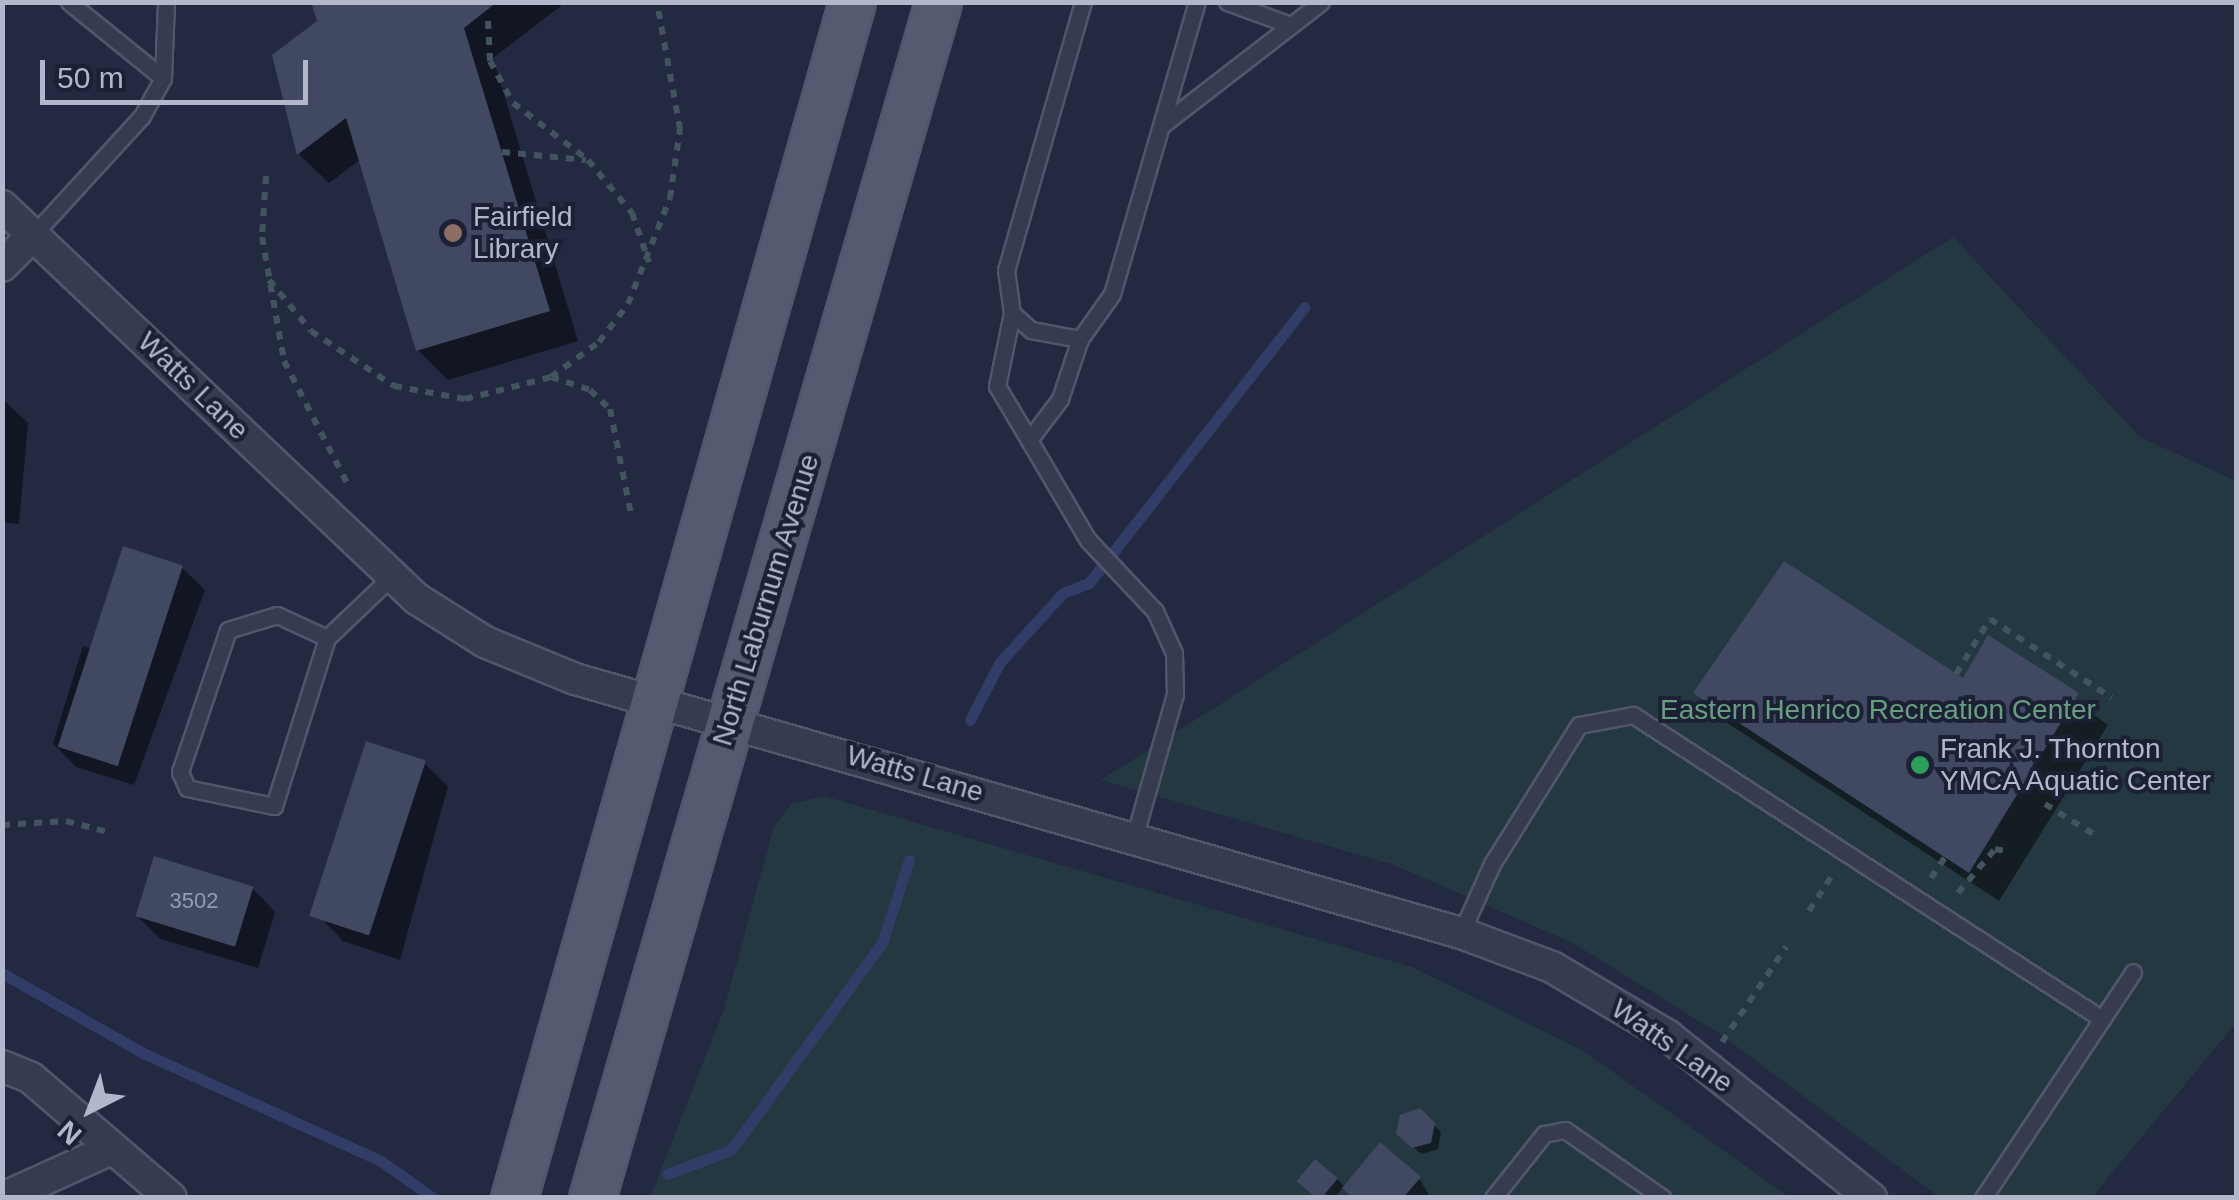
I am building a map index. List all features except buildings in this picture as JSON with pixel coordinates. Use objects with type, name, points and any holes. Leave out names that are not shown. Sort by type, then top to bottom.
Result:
[{"type":"main road","points":[[514,1198],[852,2]]},
{"type":"main road","name":"North Laburnum Avenue","points":[[592,1198],[938,2]]},
{"type":"street","name":"Watts Lane","points":[[2,206],[392,576],[500,649],[652,699],[1461,933],[1552,967],[1668,1036],[1871,1198]]},
{"type":"street","points":[[2,266],[33,235]]},
{"type":"street","points":[[2,1066],[31,1078],[109,1150],[172,1198]]},
{"type":"street","points":[[4,1198],[109,1150]]},
{"type":"lane","points":[[69,2],[163,78]]},
{"type":"lane","points":[[33,235],[142,116],[163,78],[166,2]]},
{"type":"lane","points":[[1083,2],[1006,270],[1012,313],[997,386],[1088,540],[1131,581],[1174,653],[1176,694],[1134,838]]},
{"type":"lane","points":[[1029,440],[1060,399],[1080,339],[1112,294],[1197,2]]},
{"type":"lane","points":[[1228,2],[1285,24]]},
{"type":"lane","points":[[1162,125],[1285,24],[1321,2]]},
{"type":"lane","points":[[1012,313],[1032,330],[1080,339]]},
{"type":"lane","points":[[326,638],[277,614],[228,630],[180,772],[186,788],[274,806],[326,638],[392,576]]},
{"type":"lane","points":[[1461,933],[1492,864],[1579,725],[1633,715],[2102,1019]]},
{"type":"lane","points":[[1983,1198],[2133,972]]},
{"type":"lane","points":[[1493,1198],[1544,1134],[1565,1130],[1663,1198]]},
{"type":"path","points":[[269,280],[353,366],[453,399],[534,384],[551,377],[599,342],[649,263],[680,129],[656,2]]},
{"type":"path","points":[[488,21],[490,61],[513,103],[588,160],[632,214],[649,263]]},
{"type":"path","points":[[502,152],[588,160]]},
{"type":"path","points":[[266,176],[269,280],[284,360],[347,483]]},
{"type":"path","points":[[551,377],[590,390],[610,409],[632,514]]},
{"type":"path","points":[[1956,674],[1990,619],[2112,698]]},
{"type":"path","points":[[2045,804],[2094,835]]},
{"type":"path","points":[[2,825],[66,820],[108,832]]},
{"type":"path","points":[[1958,893],[1982,856],[2010,852]]},
{"type":"path","points":[[1932,878],[1945,857]]},
{"type":"path","points":[[1809,911],[1834,872]]},
{"type":"path","points":[[1722,1043],[1786,948]]},
{"type":"green space","name":"Eastern Henrico Recreation Center","points":[[1953,237],[2140,437],[2236,481],[2236,1023],[2092,1197],[1939,1197],[1720,1034],[1573,943],[1394,865],[1101,780]]},
{"type":"green space","points":[[824,796],[1412,967],[1582,1050],[1789,1197],[650,1198],[724,1009],[774,826],[792,804]]},
{"type":"waterway","points":[[970,720],[1000,662],[1063,593],[1089,583],[1305,307]]},
{"type":"waterway","points":[[667,1174],[731,1150],[882,943],[909,860]]},
{"type":"waterway","points":[[2,973],[143,1053],[381,1161],[433,1198]]},
{"type":"place","name":"Fairfield Library","points":[[453,233]]},
{"type":"place","name":"Frank J. Thornton YMCA Aquatic Center","points":[[1920,765]]}]
